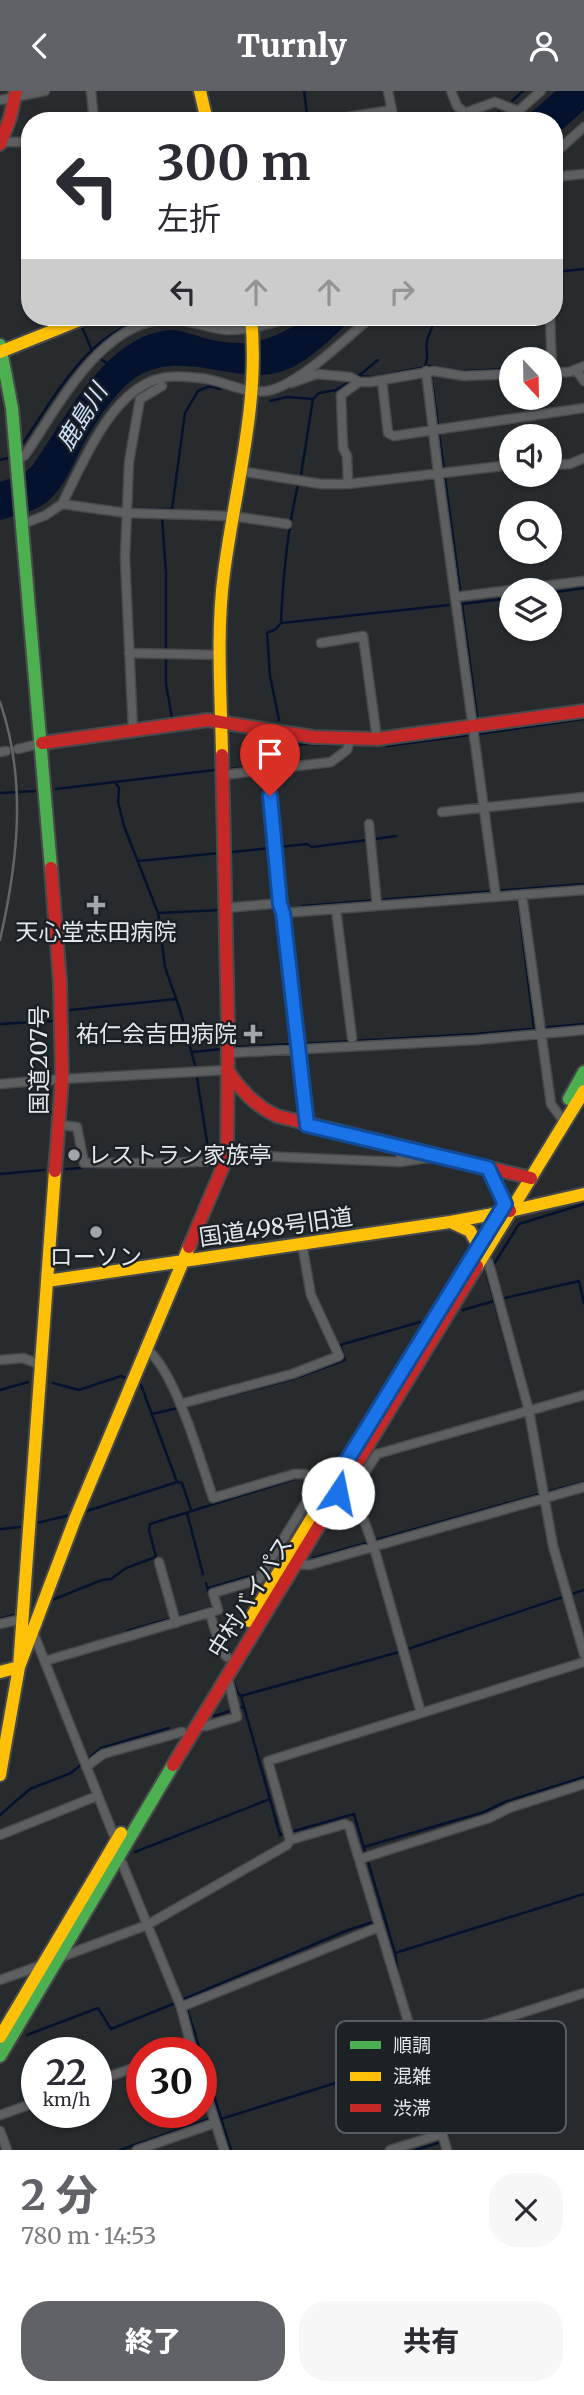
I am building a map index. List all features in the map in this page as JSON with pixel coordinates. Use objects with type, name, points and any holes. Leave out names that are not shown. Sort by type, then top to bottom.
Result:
[{"type":"main road","points":[[200,91],[205,112]]},
{"type":"main road","points":[[0,143],[15,93]]},
{"type":"main road","points":[[1,349],[63,326]]},
{"type":"main road","points":[[0,1672],[19,1667],[75,1519],[227,1157],[226,908],[220,655],[223,576],[252,387],[252,326]]},
{"type":"main road","name":"国道207号","points":[[0,1775],[19,1667],[62,1079],[60,982],[42,743],[18,464],[12,408],[1,349]]},
{"type":"main road","points":[[42,743],[208,720],[294,735],[349,740],[377,739],[584,711]]},
{"type":"main road","points":[[227,1070],[245,1095],[264,1110],[307,1125],[526,1177],[545,1196],[559,1200]]},
{"type":"main road","name":"中村バイパス","points":[[562,1119],[584,1072]]},
{"type":"main road","name":"中村バイパス","points":[[120,1843],[225,1679],[290,1562],[505,1209],[562,1119],[584,1091]]},
{"type":"main road","points":[[228,1098],[245,1095]]},
{"type":"main road","points":[[488,1168],[505,1209]]},
{"type":"main road","name":"国道498号旧道","points":[[47,1281],[450,1222],[584,1194]]},
{"type":"main road","points":[[450,1222],[474,1233],[480,1253]]},
{"type":"main road","name":"中村バイパス","points":[[0,2056],[58,1958],[182,1732],[272,1583],[290,1562]]},
{"type":"main road","name":"中村バイパス","points":[[0,2036],[112,1857]]},
{"type":"street","points":[[0,100],[15,93],[45,91]]},
{"type":"street","points":[[91,91],[93,112]]},
{"type":"street","points":[[379,112],[392,110],[388,91]]},
{"type":"street","points":[[451,91],[457,106],[464,112]]},
{"type":"street","points":[[468,112],[495,102],[518,111],[541,91]]},
{"type":"street","points":[[563,146],[584,127]]},
{"type":"street","points":[[0,143],[21,142]]},
{"type":"street","points":[[563,176],[584,174]]},
{"type":"street","points":[[18,464],[100,350],[123,333],[146,326]]},
{"type":"street","points":[[208,326],[227,330],[252,326]]},
{"type":"street","points":[[23,524],[46,515],[62,504],[97,436],[120,405],[148,383],[162,378],[184,376],[211,379],[228,386],[270,390],[312,368],[361,326]]},
{"type":"street","points":[[550,326],[551,347]]},
{"type":"street","points":[[562,370],[580,368],[584,381]]},
{"type":"street","points":[[285,383],[317,374],[350,377],[359,382],[382,381],[430,371],[464,376],[499,375]]},
{"type":"street","points":[[430,371],[438,472],[460,596],[473,726],[495,892]]},
{"type":"street","points":[[382,381],[388,433],[394,436],[584,408]]},
{"type":"street","points":[[348,484],[347,456],[343,448],[341,395],[359,382]]},
{"type":"street","points":[[134,730],[125,558],[129,462],[140,399],[162,386]]},
{"type":"street","points":[[562,464],[584,458]]},
{"type":"street","points":[[240,471],[321,484],[348,484],[499,466]]},
{"type":"street","points":[[62,504],[126,513],[232,516],[287,524]]},
{"type":"street","points":[[562,584],[584,581]]},
{"type":"street","points":[[460,596],[499,591]]},
{"type":"street","points":[[321,643],[363,636],[377,739]]},
{"type":"street","points":[[129,653],[220,655]]},
{"type":"street","points":[[222,775],[331,762],[339,759],[347,750],[349,740]]},
{"type":"street","points":[[18,748],[42,743]]},
{"type":"street","points":[[267,769],[280,904],[307,1125]]},
{"type":"street","points":[[442,811],[584,797]]},
{"type":"street","points":[[369,824],[377,906]]},
{"type":"street","points":[[283,913],[377,906],[495,892],[522,895],[584,890]]},
{"type":"street","points":[[522,895],[551,1104],[562,1119]]},
{"type":"street","points":[[226,908],[280,904]]},
{"type":"street","points":[[336,909],[352,1038]]},
{"type":"street","points":[[228,1053],[298,1046],[476,1040],[541,1028],[584,1030]]},
{"type":"street","points":[[0,1084],[227,1070]]},
{"type":"street","points":[[60,1125],[77,1127],[84,1163],[172,1163],[210,1161],[237,1155],[400,1162],[437,1156]]},
{"type":"street","points":[[400,1162],[402,1148]]},
{"type":"street","points":[[181,1407],[292,1374],[339,1356],[311,1295],[302,1244]]},
{"type":"street","points":[[480,1253],[488,1262],[491,1271],[545,1494],[553,1546],[584,1654]]},
{"type":"street","points":[[148,1350],[159,1363],[181,1407],[213,1497],[294,1474],[305,1474],[334,1490],[360,1510],[421,1713]]},
{"type":"street","points":[[0,1360],[23,1358],[41,1365]]},
{"type":"street","points":[[45,1661],[218,1610],[213,1593],[258,1580],[334,1490],[377,1454],[584,1395]]},
{"type":"street","points":[[290,1562],[309,1565],[545,1494],[584,1487]]},
{"type":"street","points":[[159,1562],[176,1623]]},
{"type":"street","points":[[260,1576],[272,1583]]},
{"type":"street","points":[[209,1613],[221,1651],[227,1657]]},
{"type":"street","points":[[0,1623],[22,1619]]},
{"type":"street","points":[[33,1632],[97,1796],[120,1843]]},
{"type":"street","points":[[58,1958],[147,1925],[287,1845],[288,1835],[268,1761],[584,1662]]},
{"type":"street","points":[[196,1726],[206,1726],[237,1717],[229,1683],[225,1679]]},
{"type":"street","points":[[85,1764],[103,1755],[182,1732]]},
{"type":"street","points":[[365,1857],[489,1818],[509,1808],[584,1784]]},
{"type":"street","points":[[0,1835],[97,1796]]},
{"type":"street","points":[[288,1835],[345,1824],[349,1826],[365,1857],[378,1922],[409,2021]]},
{"type":"street","points":[[112,1857],[122,1863],[182,2003],[189,2037]]},
{"type":"street","points":[[182,2003],[378,1922]]},
{"type":"street","points":[[0,1980],[42,1965]]},
{"type":"street","points":[[504,2021],[584,1993]]},
{"type":"street","points":[[0,2115],[21,2108]]},
{"type":"street","points":[[137,2150],[201,2128]]},
{"type":"street","points":[[217,2128],[224,2150]]},
{"type":"street","points":[[0,2131],[7,2150]]},
{"type":"street","points":[[390,2150],[444,2142]]},
{"type":"water","points":[[556,91],[584,91],[584,110],[563,129],[563,112],[532,112]]},
{"type":"water","name":"鹿島川","points":[[294,326],[344,326],[306,359],[295,366],[271,374],[254,375],[172,366],[140,375],[124,387],[102,414],[55,494],[26,513],[0,520],[0,482],[23,474],[33,465],[90,381],[107,362],[127,346],[148,335],[171,330],[236,343],[261,340]]},
{"type":"waterway","points":[[304,91],[307,112]]},
{"type":"waterway","points":[[512,101],[523,91]]},
{"type":"waterway","points":[[563,271],[584,269]]},
{"type":"waterway","points":[[23,443],[77,365],[94,348],[127,326]]},
{"type":"waterway","points":[[425,366],[427,341],[433,326]]},
{"type":"waterway","points":[[82,327],[93,353]]},
{"type":"waterway","points":[[101,359],[109,365]]},
{"type":"waterway","points":[[356,378],[378,360]]},
{"type":"waterway","points":[[430,366],[477,716]]},
{"type":"waterway","points":[[360,376],[374,377],[430,366],[462,371],[499,369]]},
{"type":"waterway","points":[[301,475],[313,399],[319,393],[336,390],[351,381]]},
{"type":"waterway","points":[[130,509],[172,509],[185,413],[198,391],[210,386],[220,389]]},
{"type":"waterway","points":[[270,401],[287,397],[313,399]]},
{"type":"waterway","points":[[0,460],[8,458]]},
{"type":"waterway","points":[[279,720],[270,676],[267,633],[281,623],[286,554],[298,485]]},
{"type":"waterway","points":[[162,517],[166,573],[166,684],[172,718]]},
{"type":"waterway","points":[[562,591],[584,588]]},
{"type":"waterway","points":[[462,604],[499,599]]},
{"type":"waterway","points":[[282,623],[449,605]]},
{"type":"waterway","points":[[479,734],[584,719]]},
{"type":"waterway","points":[[387,746],[470,735]]},
{"type":"waterway","points":[[281,740],[281,748]]},
{"type":"waterway","points":[[229,769],[271,765],[270,750],[304,744],[341,745]]},
{"type":"waterway","points":[[56,789],[215,770]]},
{"type":"waterway","points":[[116,783],[124,826],[158,913],[165,967],[195,1065],[210,1161]]},
{"type":"waterway","points":[[0,793],[36,791]]},
{"type":"waterway","points":[[375,839],[396,836]]},
{"type":"waterway","points":[[279,847],[307,844],[312,847],[367,840]]},
{"type":"waterway","points":[[232,852],[271,848]]},
{"type":"waterway","points":[[139,861],[219,853]]},
{"type":"waterway","points":[[302,906],[584,884]]},
{"type":"waterway","points":[[518,900],[534,1028]]},
{"type":"waterway","points":[[158,913],[221,910]]},
{"type":"waterway","points":[[70,1010],[176,999]]},
{"type":"waterway","points":[[0,1024],[53,1021]]},
{"type":"waterway","points":[[301,1044],[476,1034],[584,1024]]},
{"type":"waterway","points":[[235,1047],[294,1044]]},
{"type":"waterway","points":[[192,1052],[222,1049]]},
{"type":"waterway","points":[[120,1167],[190,1166]]},
{"type":"waterway","points":[[66,1169],[96,1167]]},
{"type":"waterway","points":[[0,1174],[44,1170]]},
{"type":"waterway","points":[[494,1264],[519,1224],[584,1204]]},
{"type":"waterway","points":[[487,1275],[526,1416],[508,1421]]},
{"type":"waterway","points":[[505,1298],[579,1281],[584,1303]]},
{"type":"waterway","points":[[463,1310],[494,1301]]},
{"type":"waterway","points":[[215,1399],[293,1379],[345,1360],[340,1345],[420,1322]]},
{"type":"waterway","points":[[53,1383],[79,1390],[121,1376],[126,1378]]},
{"type":"waterway","points":[[0,1390],[28,1382]]},
{"type":"waterway","points":[[141,1385],[177,1482]]},
{"type":"waterway","points":[[152,1414],[178,1408]]},
{"type":"waterway","points":[[317,1473],[327,1470]]},
{"type":"waterway","points":[[52,1600],[111,1579],[126,1568],[156,1557],[150,1524],[298,1478]]},
{"type":"waterway","points":[[84,1512],[177,1482],[182,1483],[191,1510]]},
{"type":"waterway","points":[[547,1492],[584,1482]]},
{"type":"waterway","points":[[376,1540],[540,1494]]},
{"type":"waterway","points":[[187,1513],[203,1574]]},
{"type":"waterway","points":[[37,1523],[70,1515]]},
{"type":"waterway","points":[[0,1529],[20,1527]]},
{"type":"waterway","points":[[313,1558],[366,1543]]},
{"type":"waterway","points":[[209,1588],[256,1574]]},
{"type":"waterway","points":[[180,1616],[213,1607],[206,1583]]},
{"type":"waterway","points":[[584,1590],[399,1652],[241,1696],[280,1835],[354,1814],[395,1953],[584,1894]]},
{"type":"waterway","points":[[0,1619],[13,1615]]},
{"type":"waterway","points":[[215,1616],[223,1644]]},
{"type":"waterway","points":[[127,1631],[169,1619]]},
{"type":"waterway","points":[[234,1682],[241,1696]]},
{"type":"waterway","points":[[214,1716],[243,1707]]},
{"type":"waterway","points":[[0,1815],[30,1789],[71,1773],[101,1748],[169,1728]]},
{"type":"waterway","points":[[364,1847],[484,1812],[507,1801],[584,1777]]},
{"type":"waterway","points":[[135,1852],[270,1799]]},
{"type":"waterway","points":[[196,2037],[184,1999],[348,1930],[385,1918]]},
{"type":"waterway","points":[[395,1953],[398,1974]]},
{"type":"waterway","points":[[27,2035],[98,2008],[111,2029],[178,2002]]},
{"type":"waterway","points":[[221,2119],[336,2083]]},
{"type":"waterway","points":[[217,2106],[231,2150]]},
{"type":"waterway","points":[[120,2150],[183,2128]]},
{"type":"waterway","points":[[416,2150],[441,2142]]},
{"type":"railway","points":[[0,702],[14,761],[17,791],[15,851],[0,940]]},
{"type":"traffic: fast","points":[[0,345],[12,408],[51,868]]},
{"type":"traffic: fast","points":[[569,1099],[584,1072]]},
{"type":"traffic: fast","points":[[0,2056],[173,1765]]},
{"type":"traffic: slow","points":[[200,91],[205,112]]},
{"type":"traffic: slow","points":[[0,352],[65,326]]},
{"type":"traffic: slow","points":[[222,755],[220,618],[249,413],[253,349],[252,326]]},
{"type":"traffic: slow","points":[[477,1266],[584,1091]]},
{"type":"traffic: slow","points":[[0,1775],[19,1667],[55,1171]]},
{"type":"traffic: slow","points":[[510,1211],[584,1194]]},
{"type":"traffic: slow","points":[[47,1281],[510,1211]]},
{"type":"traffic: slow","points":[[453,1223],[470,1231],[479,1247]]},
{"type":"traffic: slow","points":[[0,1672],[19,1667],[75,1519],[189,1247]]},
{"type":"traffic: slow","points":[[249,1621],[335,1480]]},
{"type":"traffic: slow","points":[[0,2037],[121,1833]]},
{"type":"traffic: jam","points":[[0,144],[16,91]]},
{"type":"traffic: jam","points":[[42,743],[208,720],[313,737],[377,739],[584,711]]},
{"type":"traffic: jam","points":[[189,1247],[227,1157],[228,1028],[222,755]]},
{"type":"traffic: jam","points":[[51,868],[60,982],[62,1079],[55,1171]]},
{"type":"traffic: jam","points":[[227,1070],[249,1096],[277,1116],[531,1178]]},
{"type":"traffic: jam","points":[[488,1168],[510,1211]]},
{"type":"traffic: jam","points":[[173,1765],[477,1266]]},
{"type":"place","name":"天心堂志田病院","points":[[96,905]]},
{"type":"place","name":"祐仁会吉田病院","points":[[253,1034]]},
{"type":"place","name":"レストラン家族亭","points":[[74,1155]]},
{"type":"place","name":"ローソン","points":[[96,1232]]},
{"type":"route","points":[[270,796],[280,904],[307,1125],[488,1168],[505,1204],[330,1488],[338,1493]]}]
